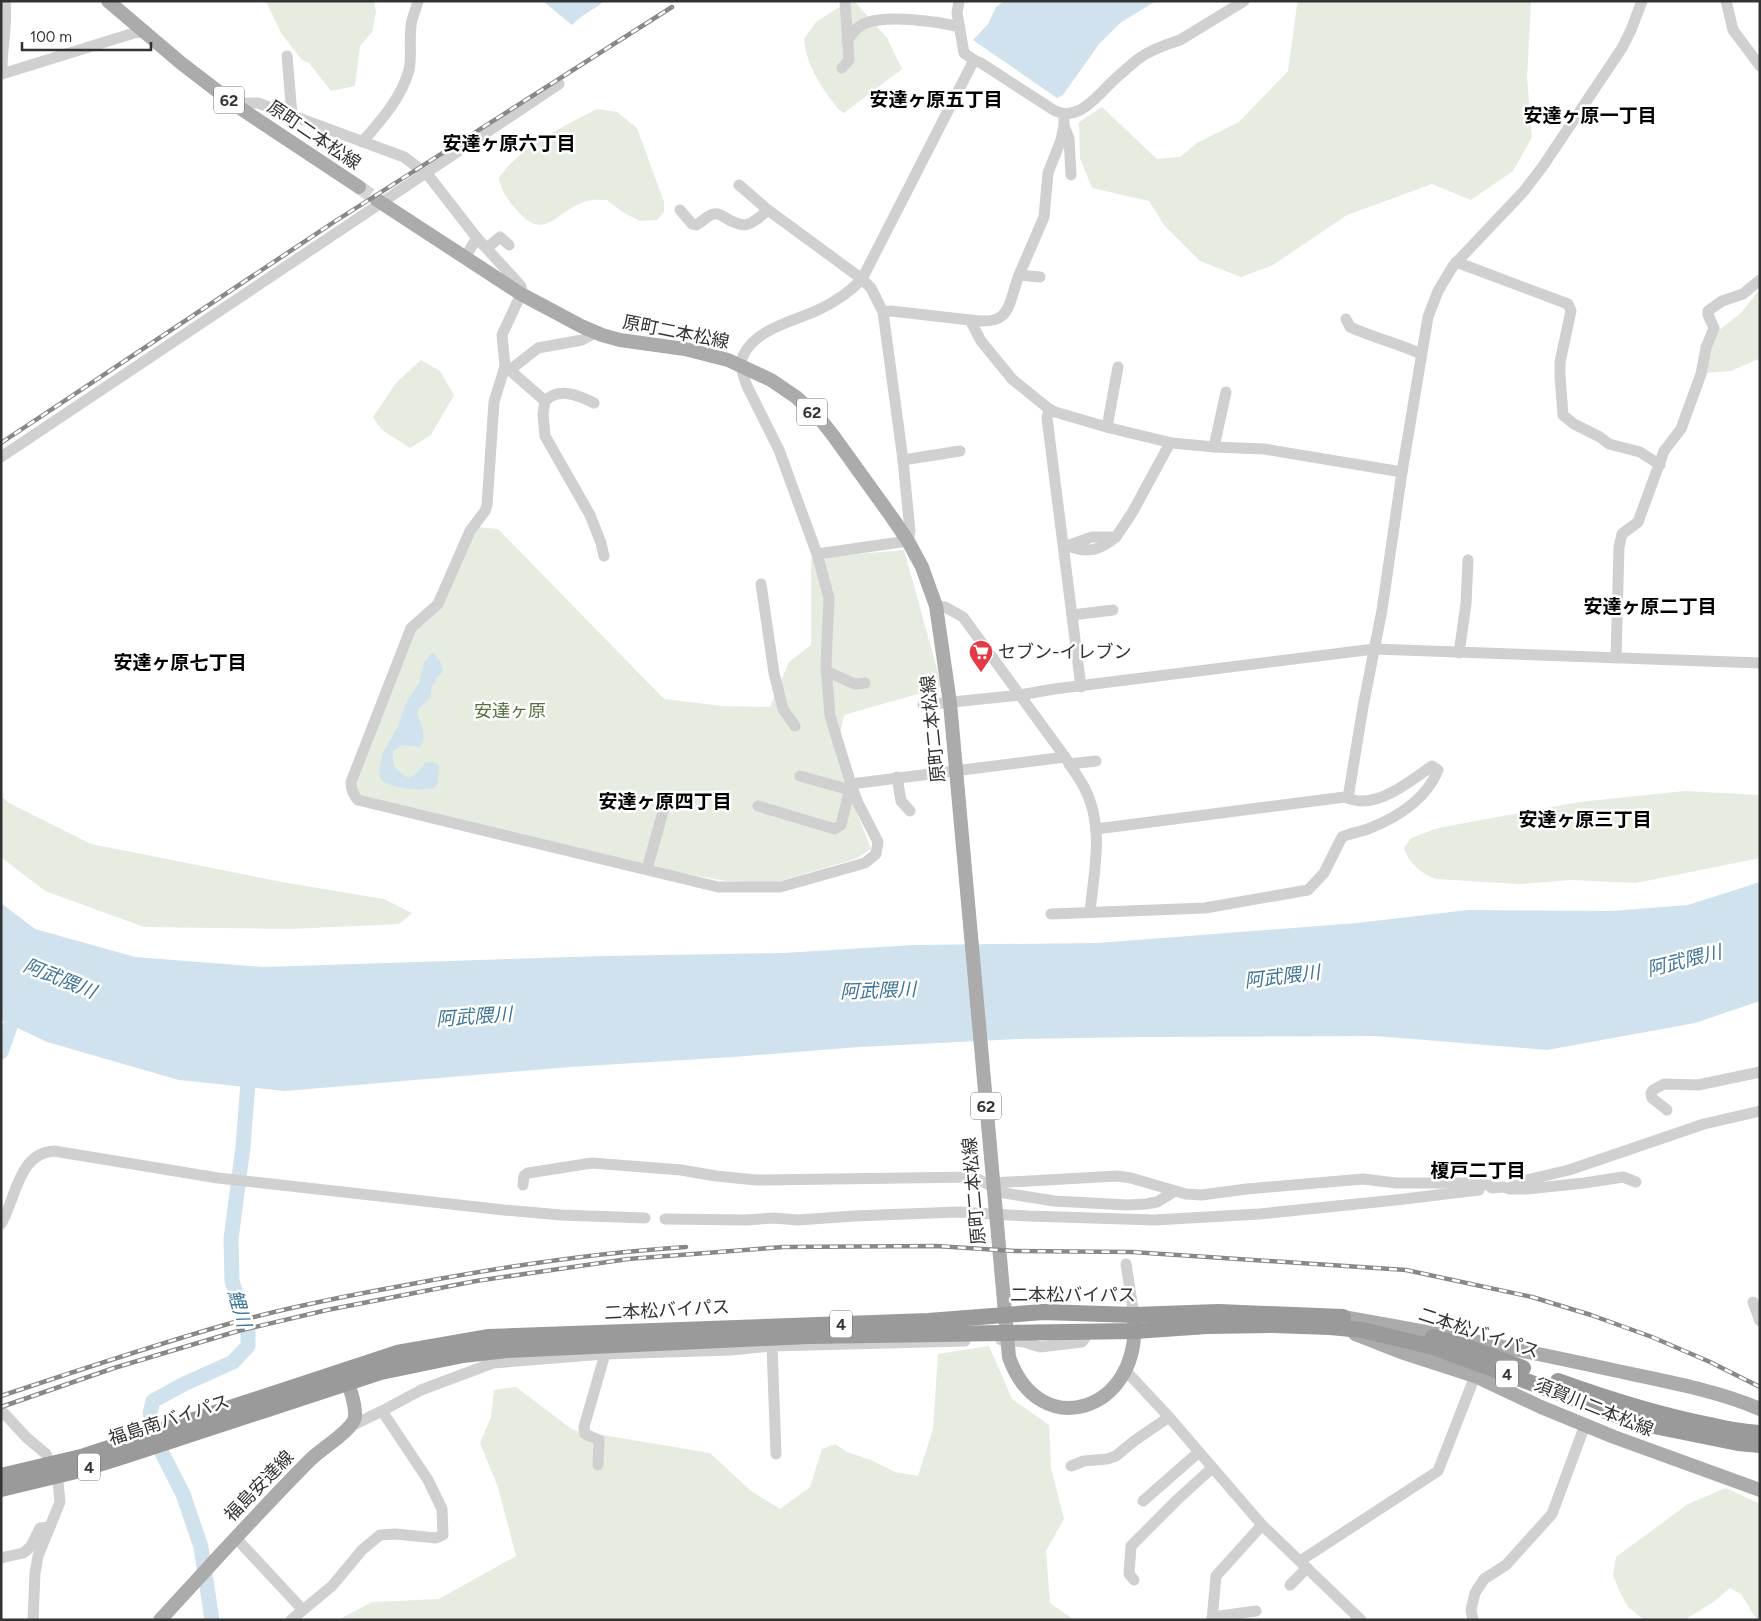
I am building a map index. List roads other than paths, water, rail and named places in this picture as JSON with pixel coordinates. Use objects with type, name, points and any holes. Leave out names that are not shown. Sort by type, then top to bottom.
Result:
[{"type":"highway","name":"二本松バイパス","points":[[345,1376],[397,1353],[489,1337],[928,1321],[1043,1312],[1134,1323],[1207,1326],[1273,1325],[1362,1330],[1433,1348],[1553,1390],[1634,1422],[1760,1433]]},
{"type":"highway","name":"二本松バイパス","points":[[345,1376],[381,1372],[420,1362],[463,1355],[507,1350],[808,1336],[1090,1331],[1218,1312],[1343,1317],[1413,1331],[1465,1346],[1686,1427],[1738,1443],[1760,1445]]},
{"type":"highway","name":"福島南バイパス","points":[[1,1489],[76,1471],[175,1433],[345,1376]]},
{"type":"highway","name":"福島南バイパス","points":[[1,1476],[175,1433]]},
{"type":"main road","name":"原町二本松線","points":[[108,1],[143,32],[237,106],[359,187]]},
{"type":"main road","name":"原町二本松線","points":[[379,201],[521,294],[550,311],[595,333],[620,340],[698,352],[728,360],[783,386],[820,419],[908,541],[927,579],[936,606],[950,703],[1007,1346],[1013,1369],[1024,1385],[1042,1401],[1054,1406],[1071,1408],[1094,1402],[1111,1391],[1126,1371],[1134,1344],[1134,1323]]},
{"type":"main road","name":"須賀川二本松線","points":[[1343,1317],[1459,1337],[1616,1371],[1696,1389],[1743,1402],[1760,1409]]},
{"type":"main road","name":"須賀川二本松線","points":[[1330,1327],[1475,1376],[1585,1425],[1760,1490]]},
{"type":"main road","points":[[345,1376],[355,1417],[350,1426]]},
{"type":"main road","name":"福島安達線","points":[[160,1620],[235,1537],[318,1453],[350,1426]]},
{"type":"street","points":[[5,1],[2,74],[134,33],[143,32]]},
{"type":"street","points":[[362,142],[374,130],[394,102],[409,69],[411,25],[418,1]]},
{"type":"street","points":[[842,68],[849,60],[846,42],[845,1]]},
{"type":"street","points":[[960,1],[957,13],[964,53],[1064,120],[1069,138],[1071,174]]},
{"type":"street","points":[[1064,120],[1083,110],[1093,102],[1101,92],[1139,58],[1180,40],[1244,1]]},
{"type":"street","points":[[1348,798],[1382,610],[1402,472],[1428,317],[1438,291],[1456,262],[1514,203],[1543,166],[1622,48],[1642,1]]},
{"type":"street","points":[[1726,1],[1733,30],[1760,66]]},
{"type":"street","points":[[846,42],[864,23],[878,20],[931,22],[959,27]]},
{"type":"street","points":[[287,56],[292,114]]},
{"type":"street","points":[[237,106],[246,103],[258,103],[404,157],[426,173],[477,238],[521,286],[521,294],[502,335],[507,368],[494,402],[487,505],[485,511],[470,531],[438,604],[411,628],[351,782],[354,796],[358,800],[718,887],[776,887],[865,863],[876,854],[878,842],[850,787],[830,716],[826,672],[829,598],[817,554],[779,450],[747,386],[742,366],[742,357],[749,346],[762,334],[831,303],[850,291],[862,279],[974,60]]},
{"type":"street","points":[[1,457],[379,201],[426,173],[559,84]]},
{"type":"street","points":[[884,312],[891,311],[986,322],[1002,317],[1006,312],[1019,275],[1044,218],[1048,173],[1061,140],[1064,120]]},
{"type":"street","points":[[739,185],[768,210],[862,279],[871,288],[884,312],[903,460],[910,531],[908,541],[817,554]]},
{"type":"street","points":[[680,210],[692,224],[696,225],[712,214],[718,213],[740,225],[746,226],[752,224],[768,210]]},
{"type":"street","points":[[487,248],[500,237],[509,245]]},
{"type":"street","points":[[465,257],[477,238]]},
{"type":"street","points":[[1456,262],[1568,304],[1571,311],[1560,362],[1563,416],[1610,444],[1640,452],[1660,465]]},
{"type":"street","points":[[1019,275],[1040,277]]},
{"type":"street","points":[[1616,658],[1620,539],[1622,534],[1638,522],[1664,452],[1681,430],[1701,374],[1706,348],[1714,328],[1708,311],[1722,301],[1743,294],[1760,280]]},
{"type":"street","points":[[1346,319],[1350,327],[1421,354]]},
{"type":"street","points":[[970,320],[981,341],[1012,380],[1049,409],[1074,418],[1170,443],[1214,448],[1264,449],[1402,472]]},
{"type":"street","points":[[507,368],[538,348],[582,340],[595,333]]},
{"type":"street","points":[[1107,427],[1118,367]]},
{"type":"street","points":[[507,368],[544,401]]},
{"type":"street","points":[[1214,448],[1226,392]]},
{"type":"street","points":[[544,401],[555,395],[566,393],[576,394],[594,403]]},
{"type":"street","points":[[544,401],[545,436],[590,515],[604,556]]},
{"type":"street","points":[[1049,409],[1048,418],[1066,546],[1081,686]]},
{"type":"street","points":[[1066,546],[1092,537],[1116,537],[1132,513],[1170,443]]},
{"type":"street","points":[[903,460],[960,451]]},
{"type":"street","points":[[1460,653],[1466,604],[1468,560]]},
{"type":"street","points":[[761,584],[774,673],[782,709],[795,726]]},
{"type":"street","points":[[936,606],[945,606],[963,617],[1067,760],[1084,788],[1095,820],[1098,842],[1090,912]]},
{"type":"street","points":[[1072,615],[1113,610]]},
{"type":"street","points":[[924,705],[1020,695],[1374,649],[1760,663]]},
{"type":"street","points":[[826,672],[855,684],[865,683]]},
{"type":"street","points":[[800,776],[850,787],[897,777],[957,770],[1067,760],[1096,760]]},
{"type":"street","points":[[1051,914],[1205,908],[1308,890],[1324,874],[1342,837],[1385,822],[1402,812],[1420,797],[1433,782],[1438,770],[1432,766],[1401,787],[1377,798],[1361,801],[1348,798],[1096,829]]},
{"type":"street","points":[[897,777],[901,800],[910,811]]},
{"type":"street","points":[[758,806],[835,829],[841,825],[850,787]]},
{"type":"street","points":[[647,869],[664,808]]},
{"type":"street","points":[[1667,1110],[1652,1098],[1651,1093],[1660,1085],[1698,1085],[1760,1072]]},
{"type":"street","points":[[1514,1183],[1569,1170],[1704,1124],[1760,1111]]},
{"type":"street","points":[[1,1224],[8,1213],[29,1162],[45,1151],[218,1178],[504,1210],[561,1215],[646,1218]]},
{"type":"street","points":[[523,1186],[524,1176],[528,1172],[592,1163],[681,1170],[756,1180],[974,1177],[1011,1195],[1086,1203],[1146,1204],[1157,1202],[1175,1191]]},
{"type":"street","points":[[992,1183],[1117,1176],[1131,1178],[1186,1194],[1201,1195],[1246,1189],[1362,1179],[1396,1183],[1480,1183],[1492,1188],[1517,1189],[1584,1183],[1623,1177],[1636,1182]]},
{"type":"street","points":[[665,1219],[746,1220],[774,1218],[798,1220],[958,1212],[1163,1220],[1257,1214],[1479,1190]]},
{"type":"street","points":[[1126,1264],[1134,1323]]},
{"type":"street","points":[[1753,1302],[1760,1321]]},
{"type":"street","points":[[350,1426],[421,1390],[493,1363],[605,1354],[731,1350],[772,1346],[995,1340],[1024,1342],[1040,1347],[1082,1342],[1090,1331]]},
{"type":"street","points":[[772,1346],[776,1454]]},
{"type":"street","points":[[598,1465],[599,1440],[585,1434],[584,1427],[605,1354]]},
{"type":"street","points":[[1126,1371],[1170,1417],[1262,1525],[1361,1620]]},
{"type":"street","points":[[1290,1585],[1303,1564],[1438,1471],[1475,1376]]},
{"type":"street","points":[[1,1410],[26,1437],[46,1454],[58,1482],[60,1502],[38,1556],[35,1573],[33,1620]]},
{"type":"street","points":[[291,1620],[332,1586],[362,1550],[380,1535],[395,1534],[436,1538],[442,1535],[442,1508],[428,1480],[382,1411]]},
{"type":"street","points":[[1071,1466],[1084,1461],[1107,1459],[1116,1456],[1134,1441],[1170,1417]]},
{"type":"street","points":[[1473,1620],[1471,1610],[1475,1593],[1484,1579],[1506,1565],[1552,1514],[1585,1425]]},
{"type":"street","points":[[1143,1501],[1199,1452]]},
{"type":"street","points":[[1134,1580],[1128,1574],[1131,1546],[1212,1468]]},
{"type":"street","points":[[1256,1612],[1212,1618],[1216,1576],[1262,1525]]},
{"type":"street","points":[[1,1558],[23,1553],[31,1546],[40,1528],[50,1527]]},
{"type":"street","points":[[235,1537],[302,1610]]},
{"type":"water","points":[[543,1],[604,1],[572,25]]},
{"type":"water","points":[[1004,1],[1156,1],[1120,23],[1099,44],[1063,95],[1057,98],[973,40],[988,24],[996,7]]},
{"type":"water","points":[[432,652],[442,665],[443,671],[434,683],[431,697],[419,708],[417,714],[423,731],[422,743],[420,747],[402,745],[393,751],[393,761],[395,767],[409,778],[419,771],[425,763],[433,762],[439,765],[438,783],[434,788],[408,789],[383,782],[379,775],[382,755],[398,726],[407,701],[419,683],[424,663]]},
{"type":"water","name":"阿武隈川","points":[[1760,882],[1760,1001],[1695,1023],[1547,1050],[1376,1036],[1018,1039],[860,1047],[570,1067],[285,1091],[179,1080],[47,1042],[1,1020],[1,903],[35,929],[135,957],[263,967],[605,956],[783,953],[914,945],[1098,943],[1357,923],[1468,910],[1612,911],[1688,905]]},
{"type":"waterway","points":[[1,1052],[17,1007]]},
{"type":"waterway","name":"鯉川","points":[[212,1620],[201,1547],[183,1494],[162,1453],[150,1413],[153,1401],[184,1384],[233,1362],[248,1346],[248,1332],[232,1281],[231,1239],[243,1147],[249,1069]]},
{"type":"tunnel","points":[[359,187],[377,200]]},
{"type":"railway","points":[[1,443],[334,222],[672,7]]},
{"type":"railway","points":[[1,1407],[114,1368],[238,1331],[327,1310],[476,1281],[628,1259],[783,1247],[936,1246],[1015,1251],[1132,1252],[1406,1270],[1532,1297],[1591,1315],[1652,1337],[1710,1362],[1760,1387]]},
{"type":"railway","points":[[1,1396],[206,1330],[318,1302],[507,1267],[614,1253],[686,1247]]},
{"type":"place","name":"セブン-イレブン","points":[[981,673]]},
{"type":"district","name":"安達ヶ原五丁目","points":[[936,99]]},
{"type":"district","name":"安達ヶ原一丁目","points":[[1590,115]]},
{"type":"district","name":"安達ヶ原六丁目","points":[[509,143]]},
{"type":"district","name":"安達ヶ原二丁目","points":[[1650,606]]},
{"type":"district","name":"安達ヶ原七丁目","points":[[180,662]]},
{"type":"district","name":"安達ヶ原四丁目","points":[[665,801]]},
{"type":"district","name":"安達ヶ原三丁目","points":[[1585,819]]},
{"type":"district","name":"榎戸二丁目","points":[[1478,1170]]},
{"type":"park label","name":"安達ヶ原","points":[[510,711]]}]
